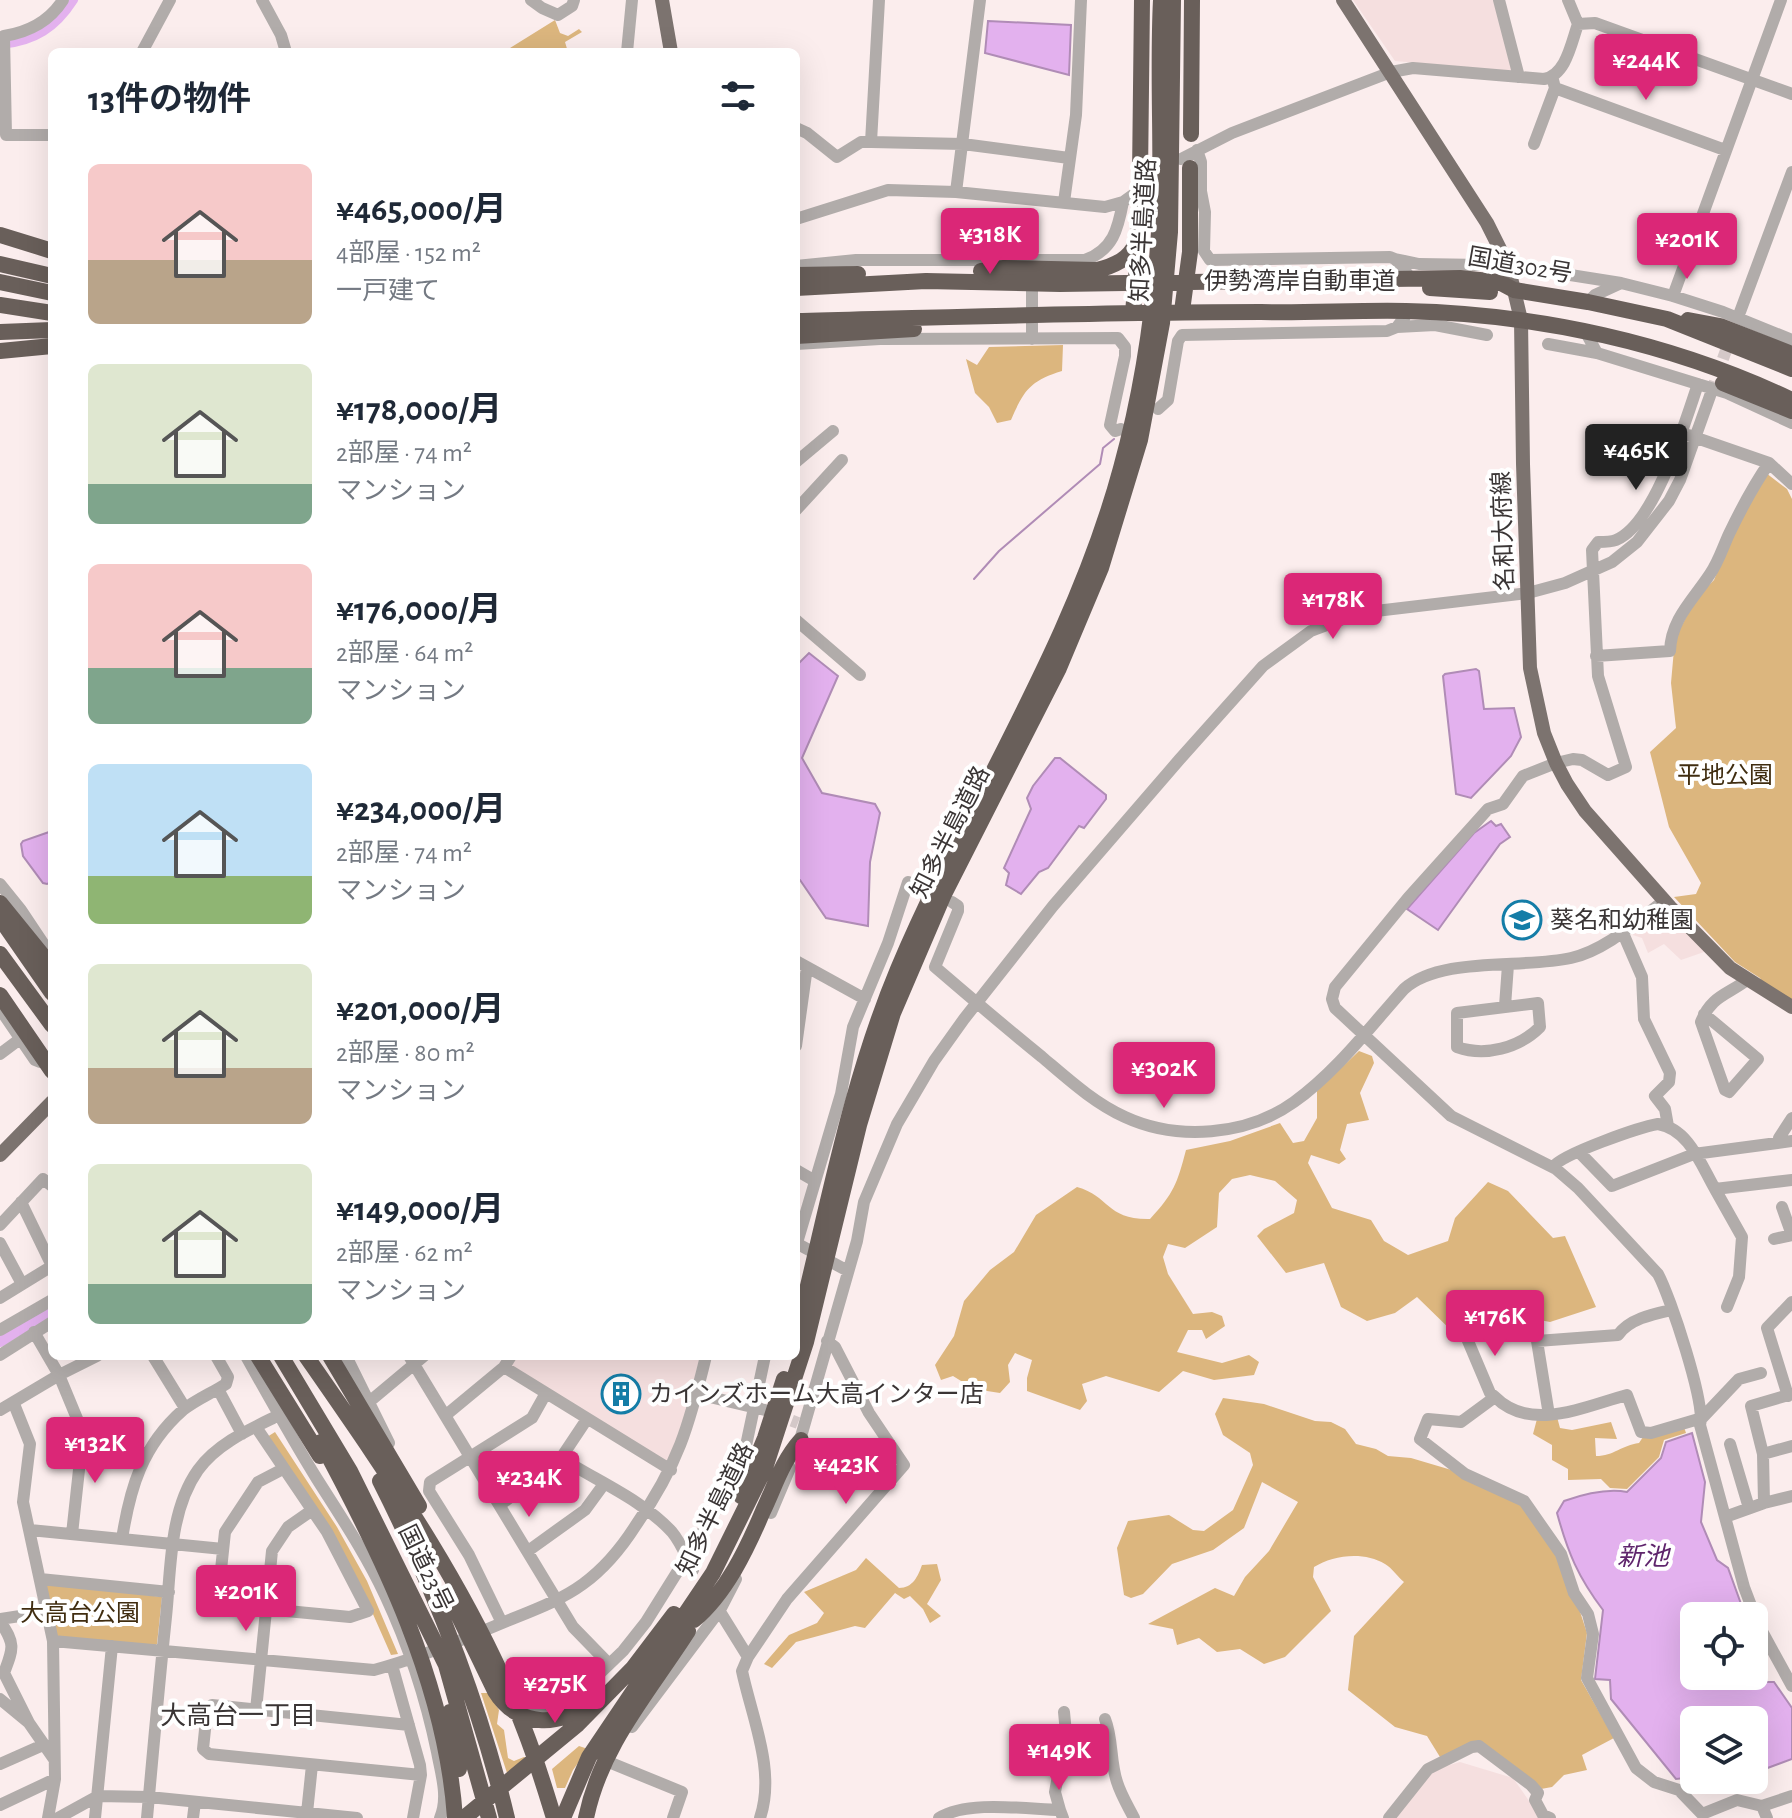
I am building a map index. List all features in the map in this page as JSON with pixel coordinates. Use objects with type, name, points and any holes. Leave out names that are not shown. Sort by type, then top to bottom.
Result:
[{"type":"highway","points":[[1142,0],[1146,178]]},
{"type":"highway","name":"知多半島道路","points":[[1161,0],[1161,274]]},
{"type":"highway","name":"知多半島道路","points":[[800,1354],[822,1270],[824,1247],[865,1062],[897,972],[933,888],[1062,631],[1098,544],[1128,438],[1156,323],[1171,194],[1173,0]]},
{"type":"highway","points":[[1192,0],[1194,142]]},
{"type":"highway","points":[[1182,311],[1190,252],[1186,164]]},
{"type":"highway","points":[[1132,205],[1140,231],[1133,313]]},
{"type":"highway","points":[[804,275],[1004,268],[1097,270],[1127,258],[1140,231]]},
{"type":"highway","points":[[1,245],[48,249]]},
{"type":"highway","points":[[1,245],[48,257]]},
{"type":"highway","points":[[1,245],[48,274]]},
{"type":"highway","points":[[981,271],[1019,283]]},
{"type":"highway","name":"国道302号","points":[[800,288],[926,281],[1136,284],[1410,277],[1499,282],[1514,290],[1667,319],[1792,370]]},
{"type":"highway","points":[[0,282],[48,292]]},
{"type":"highway","name":"伊勢湾岸自動車道","points":[[800,295],[1365,287],[1475,291],[1578,302],[1628,312],[1720,341],[1792,370]]},
{"type":"highway","points":[[800,288],[934,293]]},
{"type":"highway","name":"伊勢湾岸自動車道","points":[[800,312],[1426,304],[1588,323],[1672,343],[1742,368],[1792,391]]},
{"type":"highway","points":[[0,305],[48,312]]},
{"type":"highway","points":[[800,323],[1014,308]]},
{"type":"highway","points":[[800,323],[1182,311],[1409,311],[1521,320],[1585,331],[1657,348],[1762,385],[1792,400]]},
{"type":"highway","points":[[0,314],[48,313]]},
{"type":"highway","points":[[800,336],[1027,322],[1085,314]]},
{"type":"highway","points":[[1667,319],[1694,320],[1720,326],[1792,354]]},
{"type":"highway","points":[[0,322],[48,327]]},
{"type":"highway","points":[[0,332],[48,327]]},
{"type":"highway","points":[[1657,348],[1698,372],[1792,411]]},
{"type":"highway","points":[[1,357],[48,350]]},
{"type":"highway","points":[[0,903],[48,962]]},
{"type":"highway","points":[[0,918],[48,987]]},
{"type":"highway","points":[[0,938],[48,1003]]},
{"type":"highway","points":[[0,956],[48,1020]]},
{"type":"highway","points":[[0,967],[48,1032]]},
{"type":"highway","points":[[0,995],[48,1067]]},
{"type":"highway","points":[[800,1325],[822,1270]]},
{"type":"highway","points":[[586,1818],[607,1755],[739,1545],[792,1426],[807,1372],[822,1270]]},
{"type":"highway","points":[[260,1360],[313,1446],[384,1547],[414,1597]]},
{"type":"highway","points":[[274,1360],[351,1499],[418,1652],[447,1757],[455,1818]]},
{"type":"highway","name":"国道23号","points":[[283,1360],[350,1471],[446,1665],[489,1818]]},
{"type":"highway","points":[[295,1360],[367,1484],[422,1609],[435,1647],[469,1816],[589,1726],[656,1657]]},
{"type":"highway","points":[[309,1360],[439,1559],[483,1639],[524,1729]]},
{"type":"highway","name":"知多半島道路","points":[[633,1668],[682,1602],[727,1527],[765,1438],[789,1360]]},
{"type":"highway","name":"知多半島道路","points":[[656,1657],[713,1573],[760,1479],[785,1411],[798,1360]]},
{"type":"highway","points":[[326,1361],[459,1576],[514,1693],[554,1818]]},
{"type":"highway","name":"国道23号","points":[[326,1361],[396,1512],[458,1657],[482,1726],[507,1818]]},
{"type":"highway","points":[[694,1620],[706,1610],[728,1580],[801,1430]]},
{"type":"highway","points":[[396,1512],[410,1522],[495,1691],[504,1705],[514,1712],[542,1721],[571,1713],[587,1705],[608,1683],[633,1668]]},
{"type":"highway","points":[[563,1818],[589,1757],[656,1657]]},
{"type":"highway","points":[[509,1786],[578,1724],[633,1668]]},
{"type":"main road","name":"名和大府線","points":[[1343,0],[1499,243],[1514,290],[1521,320],[1528,647],[1544,733],[1556,763],[1585,811],[1730,968],[1792,1007]]},
{"type":"main road","points":[[665,1],[671,48]]},
{"type":"main road","points":[[0,1155],[48,1106]]},
{"type":"street","points":[[48,135],[6,135],[4,36],[20,34],[45,20],[54,14],[63,0]]},
{"type":"street","points":[[144,48],[170,0]]},
{"type":"street","points":[[262,0],[285,48]]},
{"type":"street","points":[[531,0],[558,15],[572,6],[574,0]]},
{"type":"street","points":[[627,48],[632,0]]},
{"type":"street","points":[[871,142],[879,0]]},
{"type":"street","points":[[956,192],[980,0]]},
{"type":"street","points":[[1064,202],[1076,115],[1081,0]]},
{"type":"street","points":[[1499,0],[1519,77]]},
{"type":"street","points":[[1534,144],[1554,82],[1578,24],[1568,0]]},
{"type":"street","points":[[1673,296],[1781,0]]},
{"type":"street","points":[[1578,24],[1595,23],[1792,94]]},
{"type":"street","points":[[1194,142],[1232,133],[1391,72],[1413,68],[1554,82],[1725,150]]},
{"type":"street","points":[[800,130],[837,157],[861,142],[871,142],[963,144],[1069,158]]},
{"type":"street","points":[[1186,164],[1194,142]]},
{"type":"street","points":[[1194,142],[1201,162],[1205,212],[1203,244],[1206,258],[1210,260],[1395,259],[1419,264],[1483,265]]},
{"type":"street","points":[[1740,312],[1792,172]]},
{"type":"street","points":[[800,266],[856,260],[1031,258],[1075,261],[1097,255],[1112,241],[1146,178]]},
{"type":"street","points":[[800,218],[888,190],[956,192],[1105,207],[1132,205]]},
{"type":"street","points":[[1031,258],[1032,339]]},
{"type":"street","points":[[1255,282],[1274,259]]},
{"type":"street","points":[[1395,259],[1410,277]]},
{"type":"street","points":[[1545,271],[1621,283],[1673,296],[1792,340]]},
{"type":"street","points":[[1588,302],[1595,295],[1621,283]]},
{"type":"street","points":[[1397,327],[1409,311]]},
{"type":"street","points":[[1262,312],[1292,332]]},
{"type":"street","points":[[1158,409],[1168,400],[1178,341],[1182,335],[1387,331],[1397,327],[1435,325],[1487,335]]},
{"type":"street","points":[[1585,331],[1597,353]]},
{"type":"street","points":[[800,344],[880,339],[1118,338],[1125,347],[1125,356],[1110,425],[1115,431],[1121,429]]},
{"type":"street","points":[[1548,344],[1597,353],[1727,393],[1792,423]]},
{"type":"street","points":[[1698,384],[1660,485],[1644,513],[1617,540],[1598,542],[1593,546],[1598,676],[1626,767],[1608,775],[1582,760],[1573,759],[1523,776],[1503,804],[1488,809],[1408,898],[1335,987],[1332,1004],[1451,1116],[1553,1167],[1578,1188],[1658,1274],[1667,1291],[1702,1418]]},
{"type":"street","points":[[594,1818],[611,1763],[633,1726],[719,1608],[766,1524],[801,1430],[848,1271],[869,1187],[897,1124],[934,1061],[1053,906],[1263,666],[1293,642],[1334,621],[1359,613],[1528,593],[1593,572],[1637,542],[1669,501],[1680,480],[1711,393]]},
{"type":"street","points":[[800,459],[833,431]]},
{"type":"street","points":[[1681,432],[1769,463],[1792,484]]},
{"type":"street","points":[[800,506],[842,460]]},
{"type":"street","points":[[1596,656],[1670,651],[1671,637],[1681,615],[1710,574],[1750,490],[1769,463]]},
{"type":"street","points":[[800,623],[860,675]]},
{"type":"street","points":[[800,1231],[841,1094],[853,1027],[888,943],[908,882],[923,889]]},
{"type":"street","points":[[0,884],[48,950]]},
{"type":"street","points":[[952,902],[958,906],[958,911],[935,967],[1102,1105],[1148,1126],[1192,1132],[1230,1128],[1276,1113],[1323,1078],[1404,989],[1420,977],[1444,970],[1554,961],[1586,954],[1665,900]]},
{"type":"street","points":[[1622,931],[1642,977],[1644,1019],[1670,1073],[1669,1082],[1655,1096],[1665,1109],[1668,1126]]},
{"type":"street","points":[[800,991],[802,964],[865,999]]},
{"type":"street","points":[[1505,1006],[1508,965]]},
{"type":"street","points":[[1704,1014],[1758,1059],[1729,1092],[1725,1090],[1701,1022],[1704,1014],[1722,993],[1747,980]]},
{"type":"street","points":[[1538,1003],[1540,1027],[1531,1036],[1497,1050],[1471,1052],[1457,1047],[1457,1013],[1505,1006],[1538,1003]]},
{"type":"street","points":[[0,1009],[35,1060],[48,1067]]},
{"type":"street","points":[[0,1054],[20,1039]]},
{"type":"street","points":[[1786,1142],[1779,1138],[1792,1118]]},
{"type":"street","points":[[1553,1167],[1559,1160],[1646,1126],[1668,1126],[1681,1134],[1742,1237],[1739,1277],[1727,1307]]},
{"type":"street","points":[[1579,1152],[1612,1186],[1694,1154],[1786,1142]]},
{"type":"street","points":[[800,1172],[815,1181]]},
{"type":"street","points":[[0,1225],[43,1179],[48,1183]]},
{"type":"street","points":[[1715,1189],[1792,1180]]},
{"type":"street","points":[[21,1202],[48,1258]]},
{"type":"street","points":[[1774,1239],[1792,1235],[1782,1207]]},
{"type":"street","points":[[0,1243],[22,1284]]},
{"type":"street","points":[[800,1246],[848,1271]]},
{"type":"street","points":[[0,1298],[48,1268]]},
{"type":"street","points":[[0,1355],[4,1337],[48,1303]]},
{"type":"street","points":[[1549,1415],[1536,1350],[1537,1341],[1618,1335],[1623,1328],[1643,1318],[1671,1310]]},
{"type":"street","points":[[1764,1503],[1763,1454],[1751,1406],[1790,1395],[1767,1335],[1767,1328],[1789,1310]]},
{"type":"street","points":[[4,1337],[34,1332],[48,1324]]},
{"type":"street","points":[[34,1332],[48,1356]]},
{"type":"street","points":[[760,1818],[766,1793],[766,1775],[742,1671],[787,1599],[904,1465],[869,1413],[835,1347],[827,1341]]},
{"type":"street","points":[[1468,1341],[1490,1393],[1517,1413],[1549,1415],[1627,1395],[1641,1432],[1651,1433],[1702,1418]]},
{"type":"street","points":[[50,1360],[83,1433],[72,1534]]},
{"type":"street","points":[[0,1410],[89,1360]]},
{"type":"street","points":[[155,1360],[185,1408]]},
{"type":"street","points":[[122,1539],[130,1490],[146,1454],[185,1408],[226,1384],[228,1377],[218,1360]]},
{"type":"street","points":[[239,1360],[297,1457],[315,1476]]},
{"type":"street","points":[[248,1360],[315,1476],[356,1539],[386,1595],[412,1658],[433,1735],[444,1787],[445,1800],[440,1818]]},
{"type":"street","points":[[348,1360],[395,1456],[439,1563],[475,1634],[507,1690],[521,1703],[540,1709],[571,1701],[623,1651],[646,1622],[736,1478],[759,1409],[765,1360]]},
{"type":"street","points":[[53,1641],[374,1670],[475,1634],[557,1600],[584,1584],[605,1565],[671,1470],[682,1444],[705,1360]]},
{"type":"street","points":[[369,1402],[412,1361],[573,1627],[609,1664]]},
{"type":"street","points":[[446,1415],[507,1362],[546,1393],[671,1470]]},
{"type":"street","points":[[1761,1373],[1739,1379],[1702,1418],[1700,1425],[1742,1583],[1758,1624],[1792,1686]]},
{"type":"street","points":[[218,1389],[242,1434]]},
{"type":"street","points":[[502,1623],[469,1555],[429,1491],[430,1482],[532,1418],[546,1393]]},
{"type":"street","points":[[697,1394],[759,1409]]},
{"type":"street","points":[[1495,1397],[1461,1422],[1428,1419],[1420,1439],[1465,1474],[1524,1501],[1561,1554],[1574,1593],[1588,1614],[1593,1634],[1587,1678],[1638,1771],[1654,1782],[1679,1790],[1702,1814],[1737,1800],[1765,1812],[1792,1796]]},
{"type":"street","points":[[14,1404],[30,1444],[23,1502],[53,1641],[55,1779],[48,1818]]},
{"type":"street","points":[[147,1818],[173,1544],[187,1488],[219,1448],[273,1418]]},
{"type":"street","points":[[500,1505],[561,1458],[587,1419]]},
{"type":"street","points":[[256,1427],[327,1532],[368,1611],[350,1617],[224,1605],[218,1598],[225,1532],[258,1482],[283,1469]]},
{"type":"street","points":[[83,1433],[146,1454]]},
{"type":"street","points":[[1730,1444],[1749,1508]]},
{"type":"street","points":[[1763,1454],[1792,1446]]},
{"type":"street","points":[[561,1458],[646,1510],[671,1532],[685,1551],[693,1570]]},
{"type":"street","points":[[528,1551],[585,1510],[604,1484]]},
{"type":"street","points":[[1725,1517],[1792,1496]]},
{"type":"street","points":[[256,1710],[272,1551],[288,1527],[311,1511]]},
{"type":"street","points":[[30,1530],[223,1549]]},
{"type":"street","points":[[40,1579],[169,1592]]},
{"type":"street","points":[[719,1608],[748,1657]]},
{"type":"street","points":[[46,1612],[0,1620],[13,1646],[4,1673],[29,1723],[54,1759]]},
{"type":"street","points":[[95,1818],[112,1646]]},
{"type":"street","points":[[392,1665],[421,1775],[413,1818]]},
{"type":"street","points":[[0,1699],[29,1723]]},
{"type":"street","points":[[409,1725],[212,1705],[207,1710],[203,1749],[209,1754],[421,1775]]},
{"type":"street","points":[[939,1818],[966,1809],[1061,1814],[1055,1792],[1066,1733],[1064,1712]]},
{"type":"street","points":[[1105,1719],[1111,1734],[1117,1784],[1134,1818]]},
{"type":"street","points":[[0,1764],[43,1745]]},
{"type":"street","points":[[1389,1818],[1428,1769],[1479,1746],[1538,1793],[1535,1800],[1543,1815],[1550,1818]]},
{"type":"street","points":[[611,1763],[682,1792],[673,1818]]},
{"type":"street","points":[[307,1813],[312,1765]]},
{"type":"street","points":[[0,1805],[55,1779]]},
{"type":"street","points":[[58,1818],[98,1796],[149,1797],[357,1818]]},
{"type":"street","points":[[193,1818],[195,1802]]},
{"type":"shaded area","points":[[1353,0],[1495,0],[1514,68],[1511,71],[1395,61]]},
{"type":"shaded area","points":[[1659,910],[1670,913],[1704,952],[1681,960],[1664,944],[1648,953],[1642,938],[1630,934]]},
{"type":"shaded area","name":"カインズホーム大高インター店","points":[[513,1360],[699,1360],[674,1459],[666,1462],[511,1366]]},
{"type":"shaded area","points":[[1460,1762],[1513,1778],[1541,1818],[1394,1818],[1422,1781],[1439,1768]]},
{"type":"green space","points":[[555,20],[560,33],[568,36],[579,29],[582,32],[565,42],[567,48],[510,48]]},
{"type":"green space","points":[[1063,345],[1062,371],[1035,383],[1024,394],[1011,420],[997,423],[989,407],[975,393],[966,359],[977,365],[989,347]]},
{"type":"green space","name":"平地公園","points":[[1766,473],[1787,489],[1792,499],[1792,1002],[1765,987],[1760,978],[1735,962],[1674,897],[1696,894],[1701,883],[1669,827],[1650,752],[1676,728],[1671,683],[1675,638],[1697,597],[1714,580],[1733,532]]},
{"type":"green space","points":[[1359,1051],[1372,1056],[1374,1063],[1360,1093],[1369,1120],[1347,1124],[1340,1150],[1346,1159],[1339,1164],[1311,1155],[1308,1163],[1332,1208],[1371,1220],[1384,1241],[1408,1255],[1448,1241],[1455,1218],[1488,1182],[1508,1191],[1553,1238],[1565,1236],[1596,1307],[1550,1322],[1504,1313],[1457,1336],[1417,1297],[1395,1313],[1367,1321],[1341,1307],[1324,1263],[1286,1273],[1257,1236],[1294,1213],[1297,1200],[1275,1181],[1250,1175],[1232,1179],[1219,1193],[1217,1227],[1185,1248],[1168,1244],[1163,1257],[1168,1274],[1193,1314],[1212,1312],[1222,1316],[1225,1326],[1206,1339],[1202,1330],[1188,1330],[1177,1352],[1222,1363],[1249,1355],[1259,1362],[1254,1375],[1214,1380],[1183,1371],[1159,1392],[1106,1376],[1082,1384],[1087,1401],[1080,1410],[1027,1391],[1032,1360],[1015,1353],[1008,1365],[1010,1382],[1000,1393],[974,1389],[953,1376],[941,1380],[935,1365],[954,1336],[964,1301],[990,1270],[1014,1252],[1036,1215],[1077,1187],[1125,1216],[1150,1219],[1174,1188],[1186,1150],[1230,1141],[1280,1123],[1293,1143],[1304,1141],[1317,1118],[1317,1091]]},
{"type":"green space","points":[[1223,1398],[1264,1404],[1315,1421],[1331,1422],[1345,1429],[1356,1444],[1388,1456],[1411,1458],[1465,1474],[1524,1501],[1561,1554],[1587,1633],[1581,1680],[1614,1738],[1582,1755],[1587,1770],[1564,1775],[1552,1787],[1541,1789],[1483,1745],[1440,1757],[1427,1736],[1395,1727],[1348,1690],[1354,1636],[1404,1582],[1388,1566],[1368,1557],[1349,1556],[1314,1567],[1313,1577],[1331,1611],[1285,1657],[1264,1664],[1240,1649],[1217,1652],[1199,1638],[1177,1645],[1173,1629],[1148,1624],[1215,1588],[1234,1596],[1245,1577],[1269,1551],[1298,1502],[1262,1482],[1244,1528],[1213,1550],[1172,1564],[1143,1594],[1131,1598],[1124,1595],[1117,1548],[1128,1521],[1169,1515],[1193,1530],[1204,1531],[1233,1510],[1253,1465],[1250,1453],[1223,1435],[1215,1414]]},
{"type":"green space","points":[[1557,1417],[1560,1428],[1572,1430],[1611,1422],[1617,1439],[1595,1438],[1596,1456],[1639,1443],[1643,1437],[1684,1427],[1686,1433],[1664,1440],[1659,1457],[1627,1489],[1610,1488],[1601,1479],[1568,1480],[1568,1469],[1552,1460],[1552,1445],[1533,1434],[1537,1419]]},
{"type":"green space","points":[[275,1432],[337,1527],[367,1581],[398,1654],[391,1655],[361,1587],[267,1437]]},
{"type":"green space","points":[[866,1558],[899,1588],[911,1584],[922,1565],[937,1564],[941,1580],[927,1604],[941,1616],[930,1623],[923,1609],[910,1596],[904,1599],[895,1593],[865,1628],[855,1626],[796,1642],[772,1668],[764,1664],[789,1635],[817,1623],[824,1613],[804,1592],[856,1570]]},
{"type":"green space","name":"大高台公園","points":[[49,1583],[162,1597],[157,1644],[57,1637],[45,1588]]},
{"type":"green space","points":[[481,1693],[488,1693],[499,1710],[497,1724],[504,1730],[508,1758],[514,1761],[526,1758],[507,1773]]},
{"type":"green space","points":[[579,1746],[588,1749],[565,1788],[557,1788],[552,1769]]},
{"type":"water","points":[[988,21],[1071,25],[1069,75],[985,53]]},
{"type":"water","points":[[809,653],[838,676],[802,758],[822,793],[875,804],[880,813],[870,862],[868,926],[826,918],[800,880],[800,662]]},
{"type":"water","points":[[1479,671],[1484,709],[1514,708],[1521,737],[1511,756],[1471,798],[1456,794],[1443,676]]},
{"type":"water","points":[[1055,758],[1060,758],[1106,795],[1106,799],[1084,828],[1079,826],[1048,868],[1039,872],[1021,894],[1006,885],[1009,873],[1004,868],[1031,809],[1027,798]]},
{"type":"water","points":[[1491,821],[1496,826],[1501,824],[1510,837],[1500,844],[1438,930],[1407,909],[1474,833]]},
{"type":"water","points":[[48,832],[47,884],[23,856],[23,841]]},
{"type":"water","name":"新池","points":[[1692,1433],[1705,1482],[1701,1522],[1717,1560],[1728,1568],[1740,1602],[1680,1602],[1680,1690],[1768,1690],[1768,1682],[1774,1682],[1792,1708],[1792,1759],[1768,1768],[1768,1706],[1680,1706],[1680,1779],[1676,1779],[1611,1699],[1610,1680],[1595,1679],[1603,1610],[1575,1564],[1557,1513],[1564,1501],[1579,1496],[1603,1491],[1627,1492],[1661,1458],[1666,1442]]},
{"type":"waterway","points":[[1,45],[24,41],[44,32],[74,0]]},
{"type":"waterway","points":[[974,579],[999,551],[1100,464],[1103,448],[1114,439]]},
{"type":"waterway","points":[[0,1340],[48,1310]]},
{"type":"tunnel","points":[[1711,393],[1731,336]]},
{"type":"tunnel","points":[[775,1414],[798,1423]]},
{"type":"place","name":"葵名和幼稚園","points":[[1522,920]]},
{"type":"place","name":"カインズホーム大高インター店","points":[[621,1394]]},
{"type":"district","name":"大高台一丁目","points":[[238,1715]]}]
